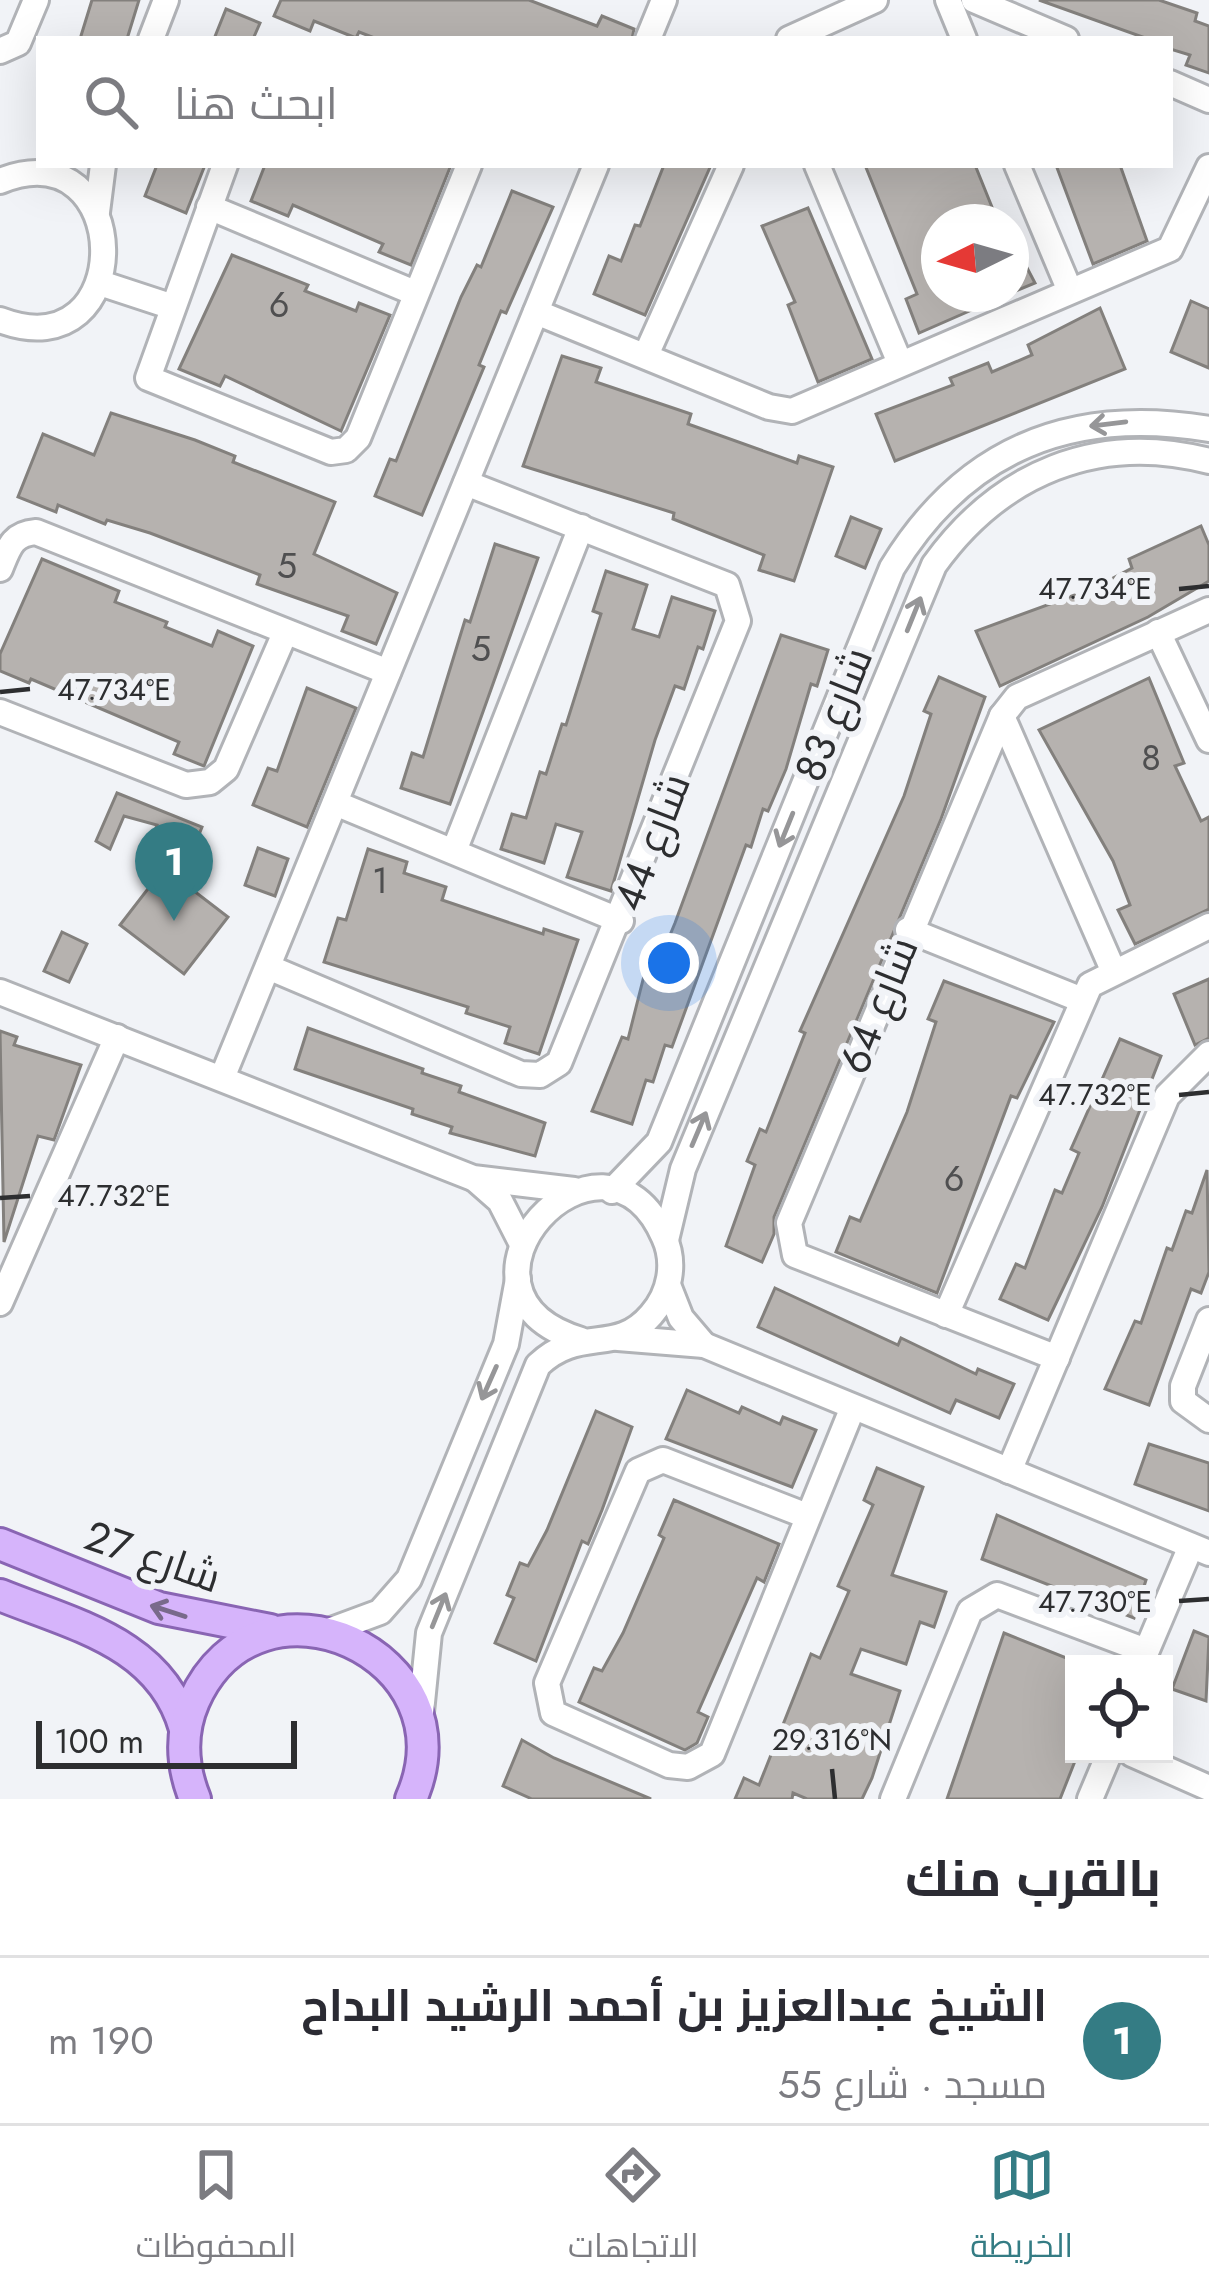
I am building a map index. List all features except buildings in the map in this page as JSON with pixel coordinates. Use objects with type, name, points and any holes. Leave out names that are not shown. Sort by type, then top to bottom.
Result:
[{"type":"main road","name":"شارع 27","points":[[0,1544],[183,1616],[282,1631],[326,1632]]},
{"type":"main road","points":[[0,1595],[141,1657],[170,1689],[185,1729],[189,1789]]},
{"type":"main road","points":[[185,1729],[197,1694],[219,1665],[248,1643],[282,1631]]},
{"type":"main road","points":[[326,1632],[379,1657],[405,1688],[420,1724],[421,1767],[410,1799]]},
{"type":"main road","points":[[421,1767],[435,1799]]},
{"type":"street","points":[[0,51],[18,43],[36,0]]},
{"type":"street","points":[[152,36],[166,0]]},
{"type":"street","points":[[796,36],[874,0]]},
{"type":"street","points":[[948,0],[963,36]]},
{"type":"street","points":[[974,0],[1059,36]]},
{"type":"street","points":[[649,36],[662,1]]},
{"type":"street","points":[[1173,84],[1209,100]]},
{"type":"street","points":[[536,312],[786,411],[1170,249],[1209,167]]},
{"type":"street","points":[[3,178],[51,177],[77,168]]},
{"type":"street","points":[[97,212],[103,168]]},
{"type":"street","points":[[224,168],[170,306],[148,378],[331,452],[346,450],[358,438],[468,168]]},
{"type":"street","points":[[222,1078],[591,168]]},
{"type":"street","points":[[646,355],[730,168]]},
{"type":"street","points":[[818,168],[900,363]]},
{"type":"street","points":[[1018,168],[1070,290]]},
{"type":"street","points":[[6,325],[58,322],[82,307],[100,283],[106,240],[97,212],[77,190],[51,177]]},
{"type":"street","points":[[208,207],[415,293]]},
{"type":"street","points":[[100,283],[170,306]]},
{"type":"street","name":"شارع 83","points":[[611,1191],[659,1142],[892,568],[920,522],[961,482],[1011,450],[1072,429],[1164,422],[1209,429]]},
{"type":"street","name":"شارع 83","points":[[666,1240],[682,1169],[934,565],[987,503],[1051,464],[1118,451],[1177,453],[1209,461]]},
{"type":"street","name":"شارع 44","points":[[268,967],[521,1074],[540,1075],[559,1064],[621,921],[738,620],[727,585],[466,483]]},
{"type":"street","points":[[454,851],[581,527]]},
{"type":"street","points":[[0,568],[20,533],[36,532],[388,672]]},
{"type":"street","points":[[1113,970],[1002,716],[1017,697],[1209,610]]},
{"type":"street","points":[[1158,632],[1209,740]]},
{"type":"street","points":[[0,712],[186,785],[209,782],[226,769],[285,633]]},
{"type":"street","name":"شارع 64","points":[[1002,716],[908,930],[789,1223],[789,1241],[795,1255],[1057,1358]]},
{"type":"street","points":[[335,802],[621,921]]},
{"type":"street","points":[[946,1315],[1090,985],[1209,926]]},
{"type":"street","points":[[908,930],[1082,1000]]},
{"type":"street","points":[[0,992],[473,1178],[611,1191],[644,1209],[666,1240],[668,1285],[681,1318],[704,1345]]},
{"type":"street","points":[[0,1303],[117,1037]]},
{"type":"street","points":[[1010,1471],[1167,1096],[1209,1054]]},
{"type":"street","points":[[473,1178],[500,1201],[522,1244]]},
{"type":"street","points":[[326,1632],[368,1620],[391,1603],[409,1579],[506,1344],[522,1244],[551,1202],[583,1190]]},
{"type":"street","points":[[519,1271],[538,1316],[581,1340]]},
{"type":"street","points":[[618,1338],[650,1318],[668,1285]]},
{"type":"street","points":[[1209,1320],[1183,1386],[1183,1401],[1209,1420]]},
{"type":"street","points":[[420,1724],[429,1633],[538,1365],[560,1345],[581,1340],[704,1345],[1200,1550],[1145,1655]]},
{"type":"street","points":[[807,1516],[663,1460],[638,1471],[548,1683],[553,1713],[669,1765],[688,1767],[712,1754],[853,1407]]},
{"type":"street","points":[[893,1799],[970,1611],[982,1599],[997,1595],[1139,1655]]},
{"type":"street","points":[[1090,1799],[1104,1763]]},
{"type":"street","points":[[1152,1763],[1209,1788]]},
{"type":"place","name":"الشيخ عبدالعزيز بن أحمد الرشيد البداح","points":[[174,921]]}]
